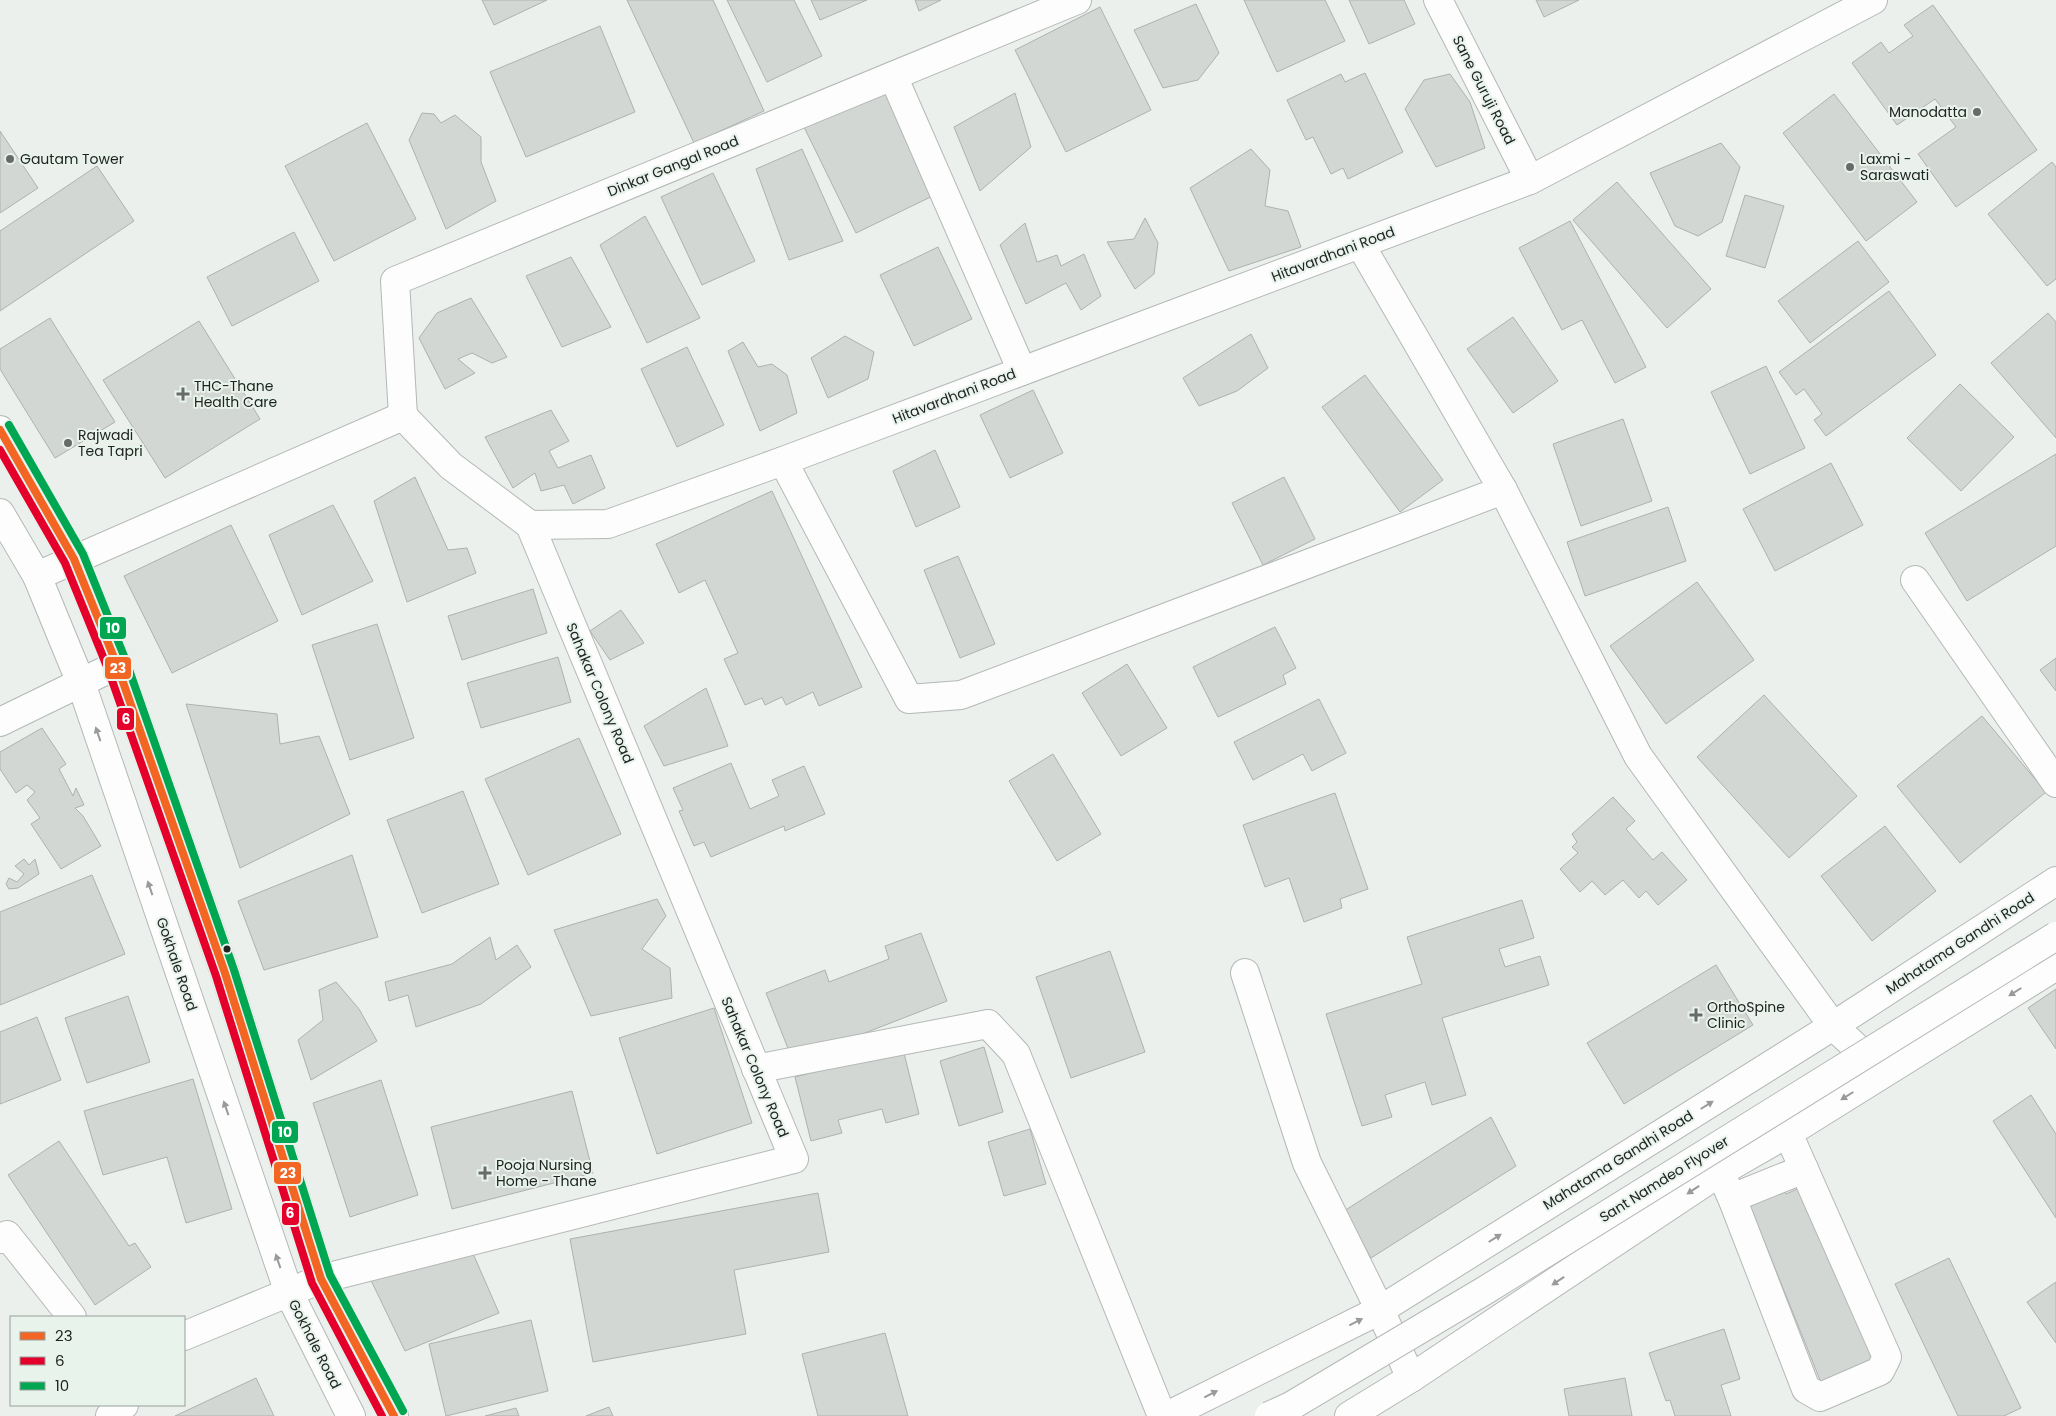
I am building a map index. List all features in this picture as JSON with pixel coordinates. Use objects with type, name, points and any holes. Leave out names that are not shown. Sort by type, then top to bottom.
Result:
[{"type":"street","name":"Dinkar Gangal Road","points":[[402,416],[394,281],[1077,0]]},
{"type":"street","name":"Sane Guruji Road","points":[[1438,0],[1530,180]]},
{"type":"street","name":"Hitavardhani Road","points":[[530,525],[608,524],[783,461],[1530,180],[1873,0]]},
{"type":"street","points":[[893,76],[1022,371]]},
{"type":"street","points":[[1360,244],[1503,490],[1638,756],[1833,1026],[1884,1073]]},
{"type":"street","points":[[37,576],[402,416],[451,466],[530,525]]},
{"type":"street","points":[[0,430],[74,560],[117,665],[225,973],[321,1280],[394,1416]]},
{"type":"street","points":[[783,461],[910,699],[961,695],[1503,490]]},
{"type":"street","name":"Gokhale Road","points":[[0,513],[37,576],[81,683],[289,1293],[351,1416]]},
{"type":"street","name":"Sahakar Colony Road","points":[[321,1280],[794,1159],[530,525]]},
{"type":"street","points":[[1915,580],[2056,783]]},
{"type":"street","points":[[0,722],[117,665]]},
{"type":"street","name":"Mahatama Gandhi Road","points":[[1167,1416],[1380,1310],[1833,1026],[2056,881]]},
{"type":"street","name":"Sant Namdeo Flyover","points":[[1269,1416],[1291,1406],[1484,1291],[2056,936]]},
{"type":"street","points":[[1361,1413],[1720,1172],[1788,1133],[2056,966]]},
{"type":"street","points":[[1246,973],[1307,1162],[1380,1310],[1411,1378]]},
{"type":"street","points":[[756,1069],[988,1024],[1016,1054],[1162,1416]]},
{"type":"street","points":[[1720,1172],[1732,1198],[1806,1389],[1820,1397],[1880,1371],[1887,1357],[1788,1133]]},
{"type":"street","points":[[1732,1198],[1804,1169]]},
{"type":"street","points":[[0,1239],[7,1235],[71,1316]]},
{"type":"street","points":[[185,1336],[321,1280]]},
{"type":"street","points":[[110,1416],[123,1406]]},
{"type":"building","points":[[482,0],[547,0],[494,25]]},
{"type":"building","points":[[627,0],[713,0],[764,111],[694,143]]},
{"type":"building","points":[[727,0],[794,0],[822,56],[767,82]]},
{"type":"building","points":[[811,0],[867,0],[820,20]]},
{"type":"building","points":[[915,0],[941,0],[919,11]]},
{"type":"building","points":[[1244,0],[1325,0],[1345,41],[1277,72]]},
{"type":"building","points":[[1349,0],[1404,0],[1415,24],[1369,44]]},
{"type":"building","points":[[1536,0],[1579,0],[1544,17]]},
{"type":"building","points":[[1196,4],[1219,53],[1198,80],[1163,88],[1134,30]]},
{"type":"building","name":"Manodatta","points":[[1933,5],[2037,150],[1956,207],[1918,154],[1956,127],[1935,99],[1897,125],[1852,63],[1881,42],[1889,53],[1913,36],[1904,25]]},
{"type":"building","points":[[1100,7],[1151,110],[1066,152],[1015,50]]},
{"type":"building","points":[[600,26],[635,112],[526,157],[490,72]]},
{"type":"building","points":[[1365,73],[1403,152],[1348,179],[1343,168],[1331,174],[1313,137],[1306,140],[1287,100],[1341,74],[1345,82]]},
{"type":"building","points":[[1450,74],[1470,102],[1485,148],[1436,167],[1405,109],[1424,80]]},
{"type":"building","points":[[889,86],[941,192],[856,233],[804,127]]},
{"type":"building","points":[[1015,93],[1031,147],[980,191],[954,127]]},
{"type":"building","name":"Laxmi - Saraswati","points":[[1834,94],[1917,202],[1866,241],[1783,133]]},
{"type":"building","points":[[422,113],[434,114],[441,123],[455,115],[481,137],[481,162],[496,201],[446,229],[409,140]]},
{"type":"building","points":[[367,123],[416,219],[334,261],[285,166]]},
{"type":"building","name":"Gautam Tower","points":[[0,131],[38,188],[0,213]]},
{"type":"building","points":[[1721,143],[1740,167],[1722,222],[1698,236],[1675,226],[1650,173]]},
{"type":"building","points":[[802,149],[843,241],[789,260],[756,169]]},
{"type":"building","points":[[1251,149],[1270,170],[1265,206],[1288,211],[1301,247],[1229,271],[1190,188]]},
{"type":"building","points":[[2052,162],[2056,167],[2056,279],[2047,286],[1988,214]]},
{"type":"building","points":[[97,166],[134,221],[0,311],[0,231]]},
{"type":"building","points":[[713,173],[755,261],[702,285],[661,197]]},
{"type":"building","points":[[1617,182],[1711,289],[1667,328],[1573,220]]},
{"type":"building","points":[[1745,195],[1784,206],[1765,268],[1726,256]]},
{"type":"building","points":[[645,216],[700,318],[647,343],[600,245]]},
{"type":"building","points":[[1145,218],[1158,243],[1154,274],[1135,289],[1107,242],[1134,239]]},
{"type":"building","points":[[1570,221],[1646,367],[1615,383],[1582,320],[1562,330],[1519,248]]},
{"type":"building","points":[[1025,223],[1037,262],[1057,255],[1061,266],[1084,254],[1101,296],[1081,310],[1066,283],[1026,304],[1000,245]]},
{"type":"building","points":[[294,232],[319,281],[232,326],[207,277]]},
{"type":"building","points":[[1858,241],[1889,282],[1810,343],[1778,301]]},
{"type":"building","points":[[938,247],[972,319],[914,346],[880,275]]},
{"type":"building","points":[[571,257],[611,327],[562,347],[526,276]]},
{"type":"building","points":[[1889,291],[1936,355],[1826,436],[1814,420],[1822,414],[1804,389],[1796,395],[1779,372]]},
{"type":"building","points":[[471,298],[507,357],[492,363],[472,353],[458,359],[475,373],[445,389],[419,338],[437,313]]},
{"type":"building","points":[[2048,313],[2056,322],[2056,438],[1991,363]]},
{"type":"building","points":[[1513,317],[1558,381],[1513,413],[1467,349]]},
{"type":"building","points":[[50,318],[115,422],[55,458],[0,369],[0,349]]},
{"type":"building","points":[[199,321],[260,419],[165,478],[103,380]]},
{"type":"building","points":[[1251,334],[1268,368],[1237,391],[1199,406],[1183,378]]},
{"type":"building","points":[[845,336],[874,352],[868,379],[828,398],[811,358]]},
{"type":"building","points":[[743,342],[758,367],[772,364],[787,375],[797,413],[760,431],[728,351]]},
{"type":"building","points":[[687,347],[724,425],[677,447],[641,369]]},
{"type":"building","points":[[1766,366],[1805,448],[1750,474],[1711,392]]},
{"type":"building","points":[[1365,375],[1443,480],[1400,512],[1322,407]]},
{"type":"building","points":[[1960,384],[2014,437],[1961,491],[1907,438]]},
{"type":"building","points":[[1033,390],[1063,453],[1010,478],[980,415]]},
{"type":"building","points":[[551,410],[569,441],[549,451],[558,468],[591,455],[605,488],[573,504],[564,485],[541,491],[535,473],[513,488],[485,437]]},
{"type":"building","points":[[1623,419],[1652,501],[1581,526],[1553,444]]},
{"type":"building","points":[[935,450],[960,507],[916,527],[893,471]]},
{"type":"building","points":[[2056,454],[2056,546],[1967,601],[1925,533]]},
{"type":"building","points":[[1831,463],[1863,525],[1775,571],[1743,509]]},
{"type":"building","points":[[415,477],[448,550],[467,548],[476,573],[407,602],[374,501]]},
{"type":"building","points":[[1284,477],[1315,539],[1263,565],[1232,503]]},
{"type":"building","points":[[772,491],[862,687],[819,706],[813,692],[786,705],[782,697],[765,705],[762,698],[745,705],[724,659],[738,653],[705,580],[679,593],[656,544]]},
{"type":"building","points":[[333,505],[373,581],[302,615],[269,535]]},
{"type":"building","points":[[1668,507],[1686,561],[1585,596],[1567,542]]},
{"type":"building","points":[[231,525],[278,621],[172,673],[124,576]]},
{"type":"building","points":[[958,556],[995,644],[960,658],[924,570]]},
{"type":"building","points":[[1697,582],[1754,660],[1666,724],[1610,646]]},
{"type":"building","points":[[533,589],[547,633],[462,660],[448,616]]},
{"type":"building","points":[[621,610],[644,643],[610,660],[590,631]]},
{"type":"building","points":[[377,624],[414,738],[350,760],[312,645]]},
{"type":"building","points":[[1275,627],[1296,668],[1283,675],[1286,684],[1218,717],[1193,667]]},
{"type":"building","points":[[558,657],[571,702],[481,728],[467,683]]},
{"type":"building","points":[[2056,658],[2056,691],[2040,670]]},
{"type":"building","points":[[1127,664],[1167,728],[1121,756],[1082,693]]},
{"type":"building","points":[[706,688],[728,746],[664,766],[644,726]]},
{"type":"building","points":[[1764,695],[1857,796],[1789,858],[1697,757]]},
{"type":"building","points":[[1319,699],[1346,753],[1312,771],[1303,754],[1253,780],[1234,742]]},
{"type":"building","points":[[186,704],[277,714],[280,744],[319,736],[350,814],[240,868]]},
{"type":"building","points":[[1982,716],[2046,792],[1960,863],[1897,786]]},
{"type":"building","points":[[42,728],[66,764],[59,769],[73,796],[76,788],[84,805],[75,808],[83,816],[101,846],[61,869],[31,824],[40,818],[27,800],[35,792],[27,785],[16,793],[0,769],[0,752]]},
{"type":"building","points":[[579,738],[621,834],[528,875],[485,779]]},
{"type":"building","points":[[1053,754],[1101,834],[1057,861],[1009,781]]},
{"type":"building","points":[[731,763],[750,809],[779,796],[772,780],[804,766],[825,814],[785,831],[784,826],[711,857],[704,842],[694,846],[679,811],[683,810],[673,788]]},
{"type":"building","points":[[463,791],[499,884],[422,913],[387,820]]},
{"type":"building","points":[[1335,793],[1368,889],[1340,899],[1342,908],[1304,922],[1289,878],[1265,887],[1243,825]]},
{"type":"building","points":[[1613,797],[1635,821],[1626,829],[1653,860],[1662,852],[1687,880],[1658,905],[1646,891],[1639,898],[1623,880],[1605,895],[1592,881],[1580,892],[1560,869],[1578,853],[1572,847],[1577,842],[1572,834]]},
{"type":"building","points":[[1885,826],[1936,891],[1872,941],[1821,876]]},
{"type":"building","points":[[352,855],[378,937],[264,970],[238,901]]},
{"type":"building","points":[[24,859],[29,865],[35,859],[39,874],[18,888],[9,889],[6,884],[9,878],[17,882],[24,874],[15,866]]},
{"type":"building","points":[[92,875],[125,954],[0,1005],[0,912]]},
{"type":"building","points":[[657,899],[666,916],[642,949],[670,968],[672,998],[591,1016],[554,930]]},
{"type":"building","points":[[1522,900],[1534,938],[1499,949],[1505,967],[1540,956],[1549,985],[1442,1018],[1466,1095],[1432,1105],[1425,1082],[1385,1095],[1392,1117],[1362,1126],[1326,1014],[1422,984],[1407,937]]},
{"type":"building","points":[[921,933],[947,1001],[793,1061],[766,993],[825,970],[829,982],[889,959],[885,946]]},
{"type":"building","points":[[490,937],[496,960],[517,945],[531,967],[481,1004],[416,1027],[408,995],[389,1001],[385,982],[452,964]]},
{"type":"building","points":[[1110,951],[1145,1052],[1071,1078],[1036,977]]},
{"type":"building","points":[[1716,965],[1753,1025],[1624,1104],[1587,1043]]},
{"type":"building","points":[[336,982],[359,1009],[377,1041],[311,1080],[298,1040],[323,1020],[319,990]]},
{"type":"building","points":[[2056,989],[2056,1049],[2028,1008]]},
{"type":"building","points":[[128,996],[150,1062],[87,1083],[65,1018]]},
{"type":"building","points":[[714,1008],[752,1123],[657,1154],[619,1038]]},
{"type":"building","points":[[37,1017],[61,1080],[0,1104],[0,1032]]},
{"type":"building","points":[[984,1047],[1003,1112],[959,1126],[940,1061]]},
{"type":"building","points":[[903,1049],[919,1114],[886,1123],[882,1109],[838,1120],[842,1133],[811,1141],[795,1077]]},
{"type":"building","points":[[193,1079],[232,1209],[186,1223],[167,1157],[103,1175],[84,1111]]},
{"type":"building","points":[[381,1080],[418,1195],[350,1217],[313,1103]]},
{"type":"building","points":[[572,1091],[593,1173],[452,1209],[431,1127]]},
{"type":"building","points":[[2031,1095],[2056,1134],[2056,1218],[1993,1121]]},
{"type":"building","points":[[1491,1117],[1516,1166],[1371,1258],[1344,1211]]},
{"type":"building","points":[[1030,1129],[1046,1184],[1004,1196],[988,1142]]},
{"type":"building","points":[[59,1141],[129,1246],[135,1243],[151,1267],[95,1305],[8,1175]]},
{"type":"building","points":[[1783,1186],[1786,1194],[1804,1186],[1877,1359],[1822,1385],[1748,1201]]},
{"type":"building","points":[[818,1193],[829,1252],[734,1270],[746,1334],[593,1362],[570,1239]]},
{"type":"building","points":[[471,1249],[499,1313],[405,1351],[366,1270]]},
{"type":"building","points":[[1949,1258],[2021,1408],[2004,1416],[1958,1416],[1895,1284]]},
{"type":"building","points":[[2056,1282],[2056,1343],[2027,1302]]},
{"type":"building","points":[[531,1320],[548,1391],[446,1416],[429,1344]]},
{"type":"building","points":[[1724,1329],[1740,1379],[1721,1385],[1731,1416],[1675,1416],[1670,1400],[1666,1401],[1649,1353]]},
{"type":"building","points":[[885,1333],[908,1416],[818,1416],[802,1354]]},
{"type":"building","points":[[256,1378],[274,1416],[175,1416]]},
{"type":"building","points":[[1625,1378],[1632,1416],[1569,1416],[1564,1389]]},
{"type":"building","points":[[609,1407],[613,1416],[586,1416]]},
{"type":"building","points":[[516,1408],[519,1416],[485,1416]]},
{"type":"transit line","name":"10","points":[[9,425],[83,554],[126,661],[234,970],[330,1275],[403,1411]]},
{"type":"transit line","name":"23","points":[[0,430],[74,559],[117,665],[225,973],[321,1279],[394,1416]]},
{"type":"transit line","name":"6","points":[[0,450],[65,563],[108,669],[216,976],[312,1283],[382,1416]]},
{"type":"place","name":"Manodatta","points":[[1977,112]]},
{"type":"place","name":"Gautam Tower","points":[[10,159]]},
{"type":"place","name":"Laxmi - Saraswati","points":[[1850,167]]},
{"type":"place","name":"THC-Thane Health Care","points":[[183,394]]},
{"type":"place","name":"Rajwadi Tea Tapri","points":[[68,443]]},
{"type":"place","name":"OrthoSpine Clinic","points":[[1696,1015]]},
{"type":"place","name":"Pooja Nursing Home - Thane","points":[[485,1173]]}]
